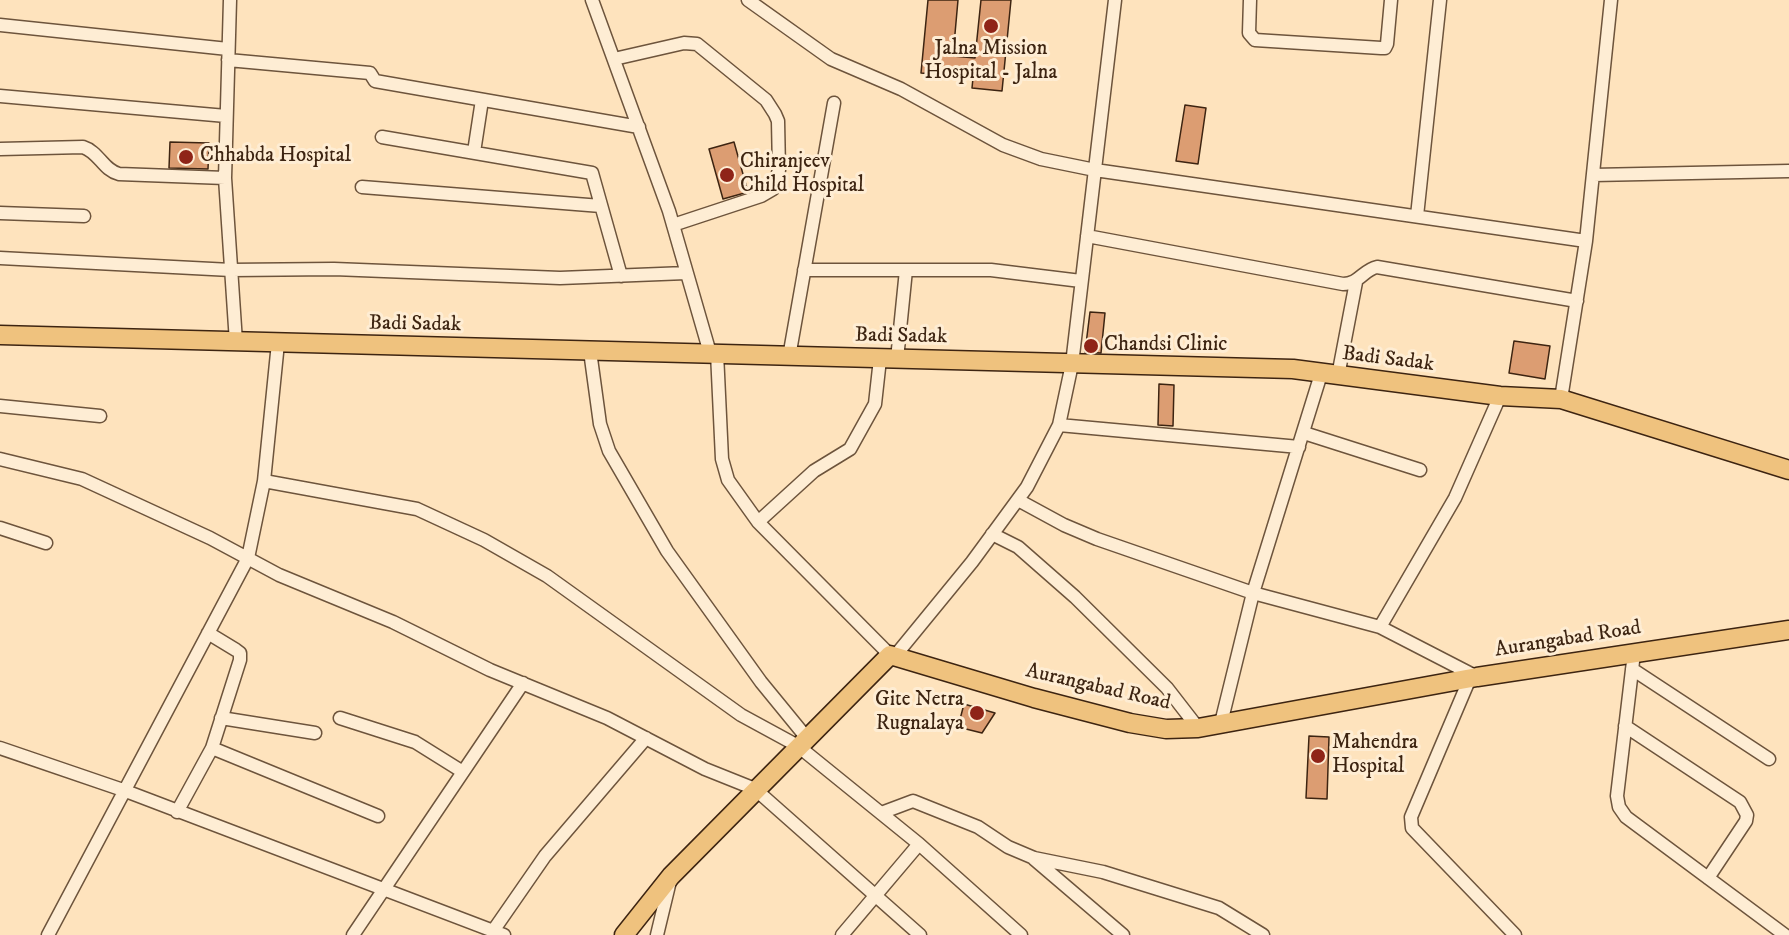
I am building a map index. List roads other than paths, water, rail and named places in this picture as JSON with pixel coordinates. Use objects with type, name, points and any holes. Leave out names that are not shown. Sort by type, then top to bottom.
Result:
[{"type":"main road","name":"Badi Sadak","points":[[0,335],[1293,369],[1500,396],[1561,399],[1789,470]]},
{"type":"main road","name":"Aurangabad Road","points":[[892,655],[1034,698],[1130,723],[1166,729],[1198,728],[1473,678],[1634,661],[1789,630]]},
{"type":"main road","points":[[624,935],[671,876],[802,742],[892,655]]},
{"type":"street","points":[[230,0],[225,178],[236,342]]},
{"type":"street","points":[[592,0],[639,126],[714,353],[724,470],[735,491],[758,522],[892,655],[992,534],[1017,500],[1059,425],[1072,364],[1115,0]]},
{"type":"street","points":[[748,0],[831,59],[901,89],[1003,145],[1041,159],[1095,170],[1586,241]]},
{"type":"street","points":[[1250,0],[1249,33],[1255,40],[1385,48],[1391,0]]},
{"type":"street","points":[[1417,216],[1440,0]]},
{"type":"street","points":[[1561,399],[1586,241],[1611,0]]},
{"type":"street","points":[[0,26],[370,73],[375,81],[639,126]]},
{"type":"street","points":[[614,59],[684,43],[697,44],[766,100],[778,121],[779,170],[773,189],[761,196],[673,225]]},
{"type":"street","points":[[0,96],[226,116]]},
{"type":"street","points":[[474,152],[482,100]]},
{"type":"street","points":[[789,357],[834,103]]},
{"type":"street","points":[[382,137],[592,173],[621,276]]},
{"type":"street","points":[[0,149],[83,147],[94,152],[109,169],[119,174],[225,178]]},
{"type":"street","points":[[1593,175],[1789,171]]},
{"type":"street","points":[[362,187],[601,206]]},
{"type":"street","points":[[0,213],[84,216]]},
{"type":"street","points":[[1087,236],[1343,284],[1356,282]]},
{"type":"street","points":[[0,258],[231,270],[334,269],[560,278],[686,273]]},
{"type":"street","points":[[1221,723],[1253,593],[1299,447],[1329,375],[1356,282],[1368,270],[1377,267],[1577,301]]},
{"type":"street","points":[[804,270],[991,270],[1082,281]]},
{"type":"street","points":[[758,522],[814,471],[850,449],[875,404],[889,359],[906,270]]},
{"type":"street","points":[[48,935],[248,558],[264,481],[278,344]]},
{"type":"street","points":[[590,351],[600,424],[609,451],[667,551],[802,742],[919,844],[1006,930],[1021,935]]},
{"type":"street","points":[[1380,627],[1455,498],[1500,396]]},
{"type":"street","points":[[0,406],[100,416]]},
{"type":"street","points":[[1059,425],[1299,447]]},
{"type":"street","points":[[1304,433],[1420,470]]},
{"type":"street","points":[[0,459],[82,479],[248,558],[523,683],[607,718],[705,769],[755,789],[921,935]]},
{"type":"street","points":[[264,481],[417,509],[484,540],[547,576],[741,716],[802,742]]},
{"type":"street","points":[[1017,500],[1078,532],[1253,593],[1380,627],[1473,678],[1411,817],[1412,828],[1515,935]]},
{"type":"street","points":[[0,528],[46,543]]},
{"type":"street","points":[[992,534],[1018,547],[1075,597],[1167,688],[1198,728]]},
{"type":"street","points":[[177,812],[212,748],[240,653],[208,633]]},
{"type":"street","points":[[1769,759],[1634,661],[1617,796],[1618,807],[1626,817],[1785,935]]},
{"type":"street","points":[[353,935],[523,683]]},
{"type":"street","points":[[221,718],[315,733]]},
{"type":"street","points":[[340,718],[414,742],[463,772]]},
{"type":"street","points":[[1625,726],[1740,802],[1745,808],[1746,821],[1708,878]]},
{"type":"street","points":[[0,748],[123,790],[499,933],[545,856],[646,738]]},
{"type":"street","points":[[212,748],[378,816]]},
{"type":"street","points":[[881,813],[913,801],[978,827],[1008,847],[1034,858],[1103,872],[1220,908],[1263,935]]},
{"type":"street","points":[[842,935],[919,844]]},
{"type":"street","points":[[1034,858],[1123,935]]},
{"type":"street","points":[[657,935],[671,876]]},
{"type":"place","name":"Jalna Mission Hospital - Jalna","points":[[991,26]]},
{"type":"place","name":"Chhabda Hospital","points":[[186,157]]},
{"type":"place","name":"Chiranjeev Child Hospital","points":[[727,175]]},
{"type":"place","name":"Chandsi Clinic","points":[[1091,346]]},
{"type":"place","name":"Gite Netra Rugnalaya","points":[[977,713]]},
{"type":"place","name":"Mahendra Hospital","points":[[1318,756]]}]
